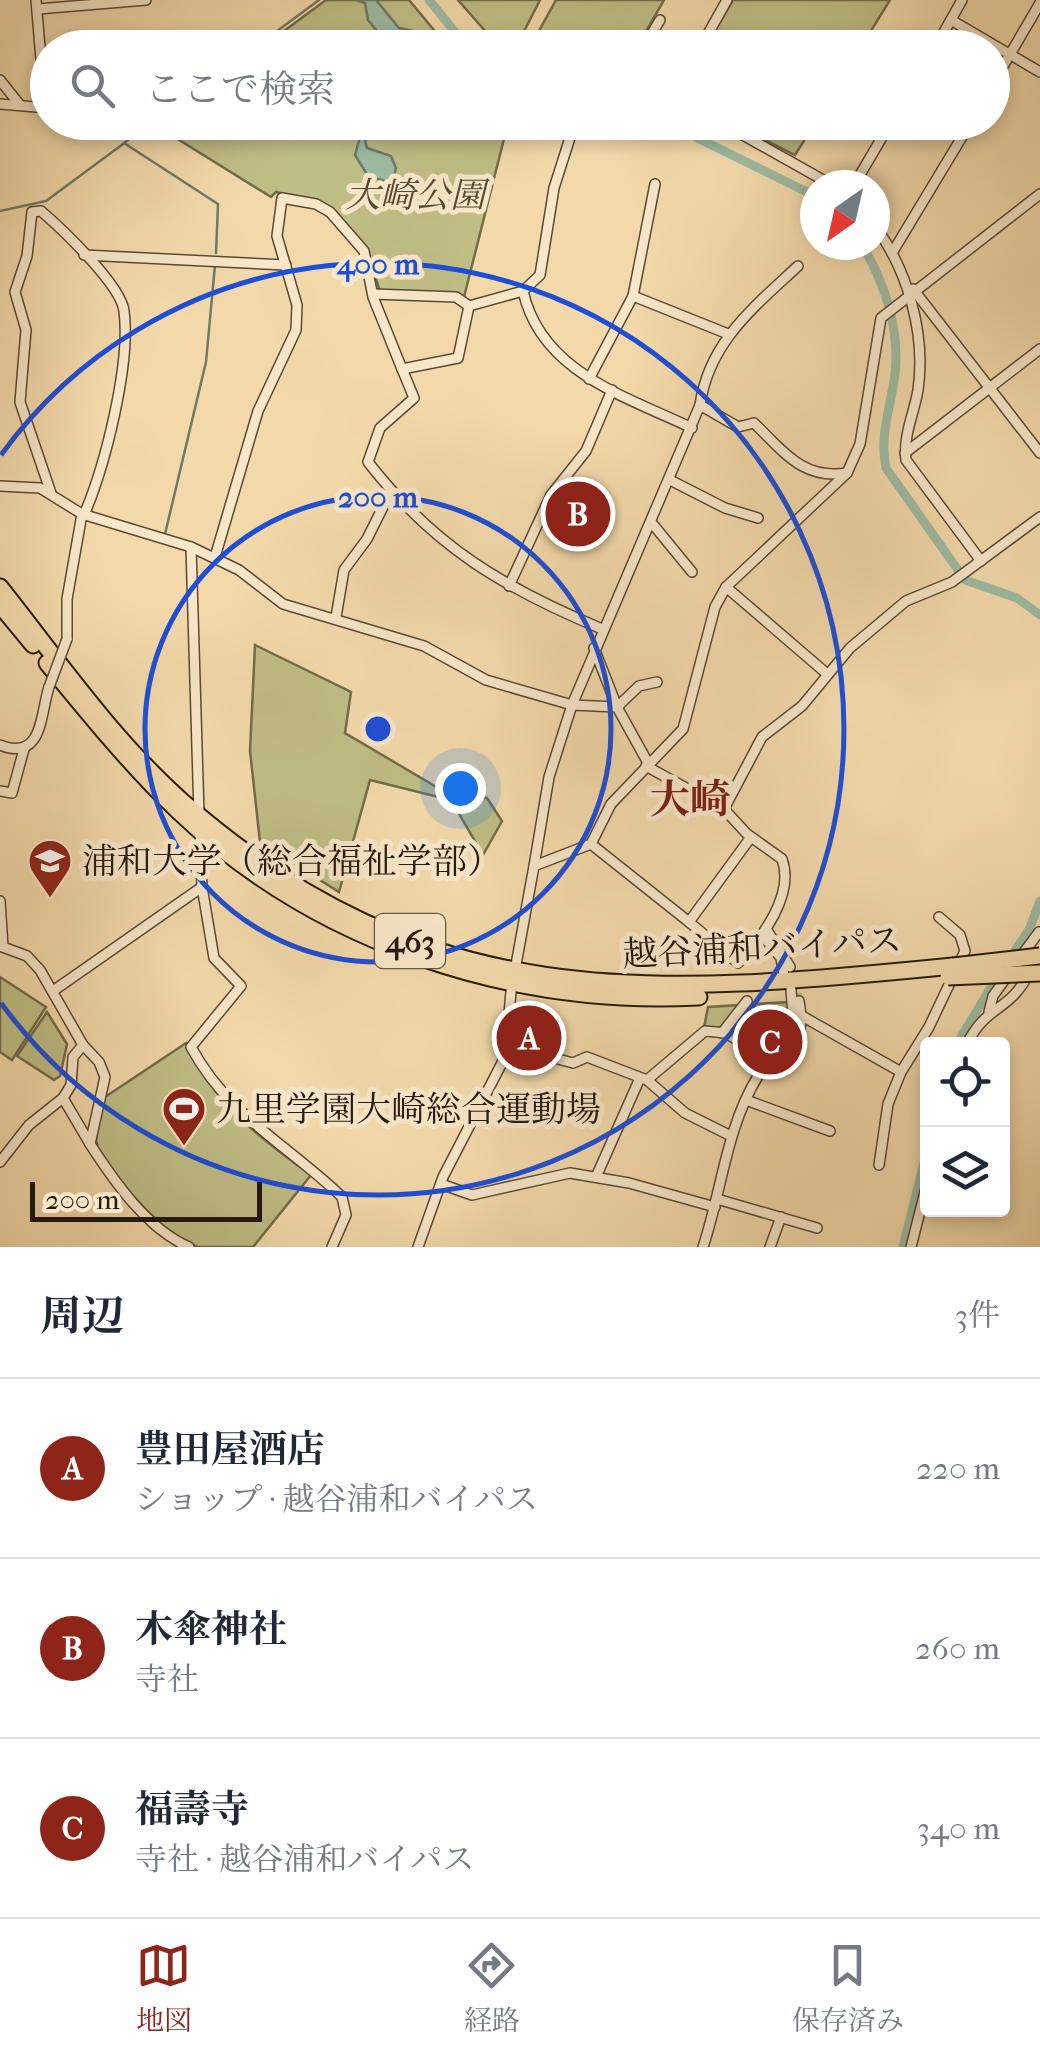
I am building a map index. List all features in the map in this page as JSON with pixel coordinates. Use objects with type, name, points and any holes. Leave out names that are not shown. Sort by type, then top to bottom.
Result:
[{"type":"highway","name":"越谷浦和バイパス","points":[[0,587],[151,770],[200,822]]},
{"type":"highway","name":"越谷浦和バイパス","points":[[0,604],[121,754],[200,822],[341,910],[437,950],[514,978],[682,988],[791,985],[952,971]]},
{"type":"highway","name":"463","points":[[952,971],[1040,953]]},
{"type":"highway","name":"463","points":[[952,971],[1040,973]]},
{"type":"street","points":[[39,30],[37,4],[146,0]]},
{"type":"street","points":[[710,30],[727,0]]},
{"type":"street","points":[[945,30],[962,0]]},
{"type":"street","points":[[1040,3],[1010,54],[1040,72]]},
{"type":"street","points":[[654,30],[660,20]]},
{"type":"street","points":[[951,20],[968,30]]},
{"type":"street","points":[[0,80],[20,105]]},
{"type":"street","points":[[0,104],[30,106]]},
{"type":"street","points":[[469,306],[523,291],[543,267],[554,188],[569,140]]},
{"type":"street","points":[[752,140],[805,170]]},
{"type":"street","points":[[863,170],[880,140]]},
{"type":"street","points":[[892,253],[959,140]]},
{"type":"street","points":[[589,378],[634,296],[655,184]]},
{"type":"street","points":[[534,866],[590,844],[611,804],[683,729],[714,607],[726,587],[847,474],[860,444],[878,324],[886,313],[1040,194]]},
{"type":"street","points":[[215,558],[258,411],[296,330],[297,305],[276,221],[282,198],[316,204],[330,212],[364,251],[373,294],[414,398],[380,428],[368,462],[436,538],[510,586],[602,629]]},
{"type":"street","points":[[0,791],[12,793],[24,749],[40,731],[67,639],[67,599],[83,515],[117,399],[124,308],[84,255],[42,210],[32,212],[26,256],[14,292],[26,330],[20,402],[51,492]]},
{"type":"street","points":[[890,250],[911,291],[1040,453]]},
{"type":"street","points":[[84,255],[286,264]]},
{"type":"street","points":[[418,1247],[440,1184],[505,1057],[514,978],[548,777],[572,704],[692,428],[708,367],[728,334],[798,266]]},
{"type":"street","points":[[523,291],[536,332],[589,378],[692,428]]},
{"type":"street","points":[[911,291],[920,375],[905,453],[912,474],[981,561]]},
{"type":"street","points":[[373,294],[456,297],[469,306]]},
{"type":"street","points":[[634,296],[728,334]]},
{"type":"street","points":[[402,370],[458,358],[469,306]]},
{"type":"street","points":[[905,453],[1040,349]]},
{"type":"street","points":[[510,586],[551,495],[586,451],[612,390]]},
{"type":"street","points":[[700,404],[738,427],[754,424],[796,463],[823,477],[847,474]]},
{"type":"street","points":[[670,480],[725,508],[758,518]]},
{"type":"street","points":[[0,486],[26,484],[51,492],[83,515],[191,547],[239,570],[282,604],[424,646],[486,680],[572,704],[617,707],[639,686],[657,682]]},
{"type":"street","points":[[336,617],[344,570],[366,539],[391,491]]},
{"type":"street","points":[[724,808],[762,737],[802,706],[826,674],[906,601],[955,579],[1040,517]]},
{"type":"street","points":[[650,522],[692,572]]},
{"type":"street","points":[[191,547],[202,888],[214,958],[241,986],[190,1047],[207,1078],[241,1115],[342,1196],[346,1214],[332,1247]]},
{"type":"street","points":[[726,587],[826,674]]},
{"type":"street","points":[[590,844],[738,963],[765,933],[787,872],[782,859],[751,837],[724,808],[647,764],[617,707],[594,648]]},
{"type":"street","points":[[0,744],[24,749]]},
{"type":"street","points":[[689,922],[751,837]]},
{"type":"street","points":[[53,991],[202,888]]},
{"type":"street","points":[[0,901],[2,947],[28,956],[105,1077],[90,1144]]},
{"type":"street","points":[[879,1165],[888,1104],[964,942],[940,917]]},
{"type":"street","points":[[972,1037],[989,1012],[993,996],[1038,932]]},
{"type":"street","points":[[703,1247],[731,1136],[746,1100],[760,1072],[797,1039],[802,1016],[781,958],[765,933]]},
{"type":"street","points":[[989,1012],[1016,998],[1040,953]]},
{"type":"street","points":[[952,971],[978,956],[1021,956]]},
{"type":"street","points":[[777,1060],[794,1028],[791,985]]},
{"type":"street","points":[[722,1033],[747,1001]]},
{"type":"street","points":[[802,1016],[901,1072]]},
{"type":"street","points":[[596,1177],[644,1079],[705,1031],[722,1033],[777,1060]]},
{"type":"street","points":[[0,1162],[29,1125],[63,1098],[70,1085],[73,1057],[83,1045]]},
{"type":"street","points":[[506,1045],[573,1063],[587,1057],[644,1079],[686,1113],[731,1136]]},
{"type":"street","points":[[63,1098],[90,1144],[164,1233],[189,1247]]},
{"type":"street","points":[[746,1100],[830,1131]]},
{"type":"street","points":[[440,1184],[472,1195],[570,1172],[817,1228]]},
{"type":"street","points":[[911,1247],[920,1212]]},
{"type":"street","points":[[770,1247],[781,1218]]},
{"type":"green space","points":[[326,0],[409,0],[434,30],[285,30]]},
{"type":"green space","points":[[458,0],[540,0],[525,30],[484,30]]},
{"type":"green space","points":[[556,0],[664,0],[647,30],[539,30]]},
{"type":"green space","points":[[733,0],[890,0],[871,30],[715,30]]},
{"type":"green space","name":"大崎公園","points":[[179,140],[504,140],[464,297],[380,292],[370,259],[317,202],[276,192],[271,197]]},
{"type":"green space","points":[[765,140],[804,140],[795,155]]},
{"type":"green space","points":[[255,645],[351,692],[345,733],[450,795],[487,798],[502,821],[483,855],[451,800],[370,780],[339,892],[260,842],[250,751]]},
{"type":"green space","points":[[0,977],[46,1007],[12,1060],[0,1052]]},
{"type":"green space","points":[[788,1002],[790,1017],[780,1029],[771,1025],[752,1045],[704,1028],[708,1007]]},
{"type":"green space","points":[[47,1012],[67,1044],[60,1076],[54,1080],[17,1056]]},
{"type":"green space","name":"九里学園大崎総合運動場","points":[[186,1043],[210,1083],[239,1117],[311,1175],[253,1247],[199,1247],[173,1233],[128,1191],[97,1144],[105,1097]]},
{"type":"shaded area","points":[[355,0],[376,0],[399,28],[409,30],[376,30],[368,20],[365,3]]},
{"type":"shaded area","points":[[359,140],[366,140],[367,148],[391,156],[396,168],[392,183],[368,176],[355,155]]},
{"type":"waterway","points":[[278,30],[319,0]]},
{"type":"waterway","points":[[429,0],[453,30]]},
{"type":"waterway","points":[[128,140],[124,143],[218,204],[216,253]]},
{"type":"waterway","points":[[701,140],[800,189]]},
{"type":"waterway","points":[[0,211],[46,201],[123,144]]},
{"type":"waterway","points":[[870,260],[884,291],[895,341],[895,374],[885,433],[886,468],[965,580],[1017,598],[1040,615]]},
{"type":"waterway","points":[[165,534],[206,362],[215,265]]},
{"type":"waterway","points":[[1008,961],[1029,930],[1040,901]]},
{"type":"waterway","points":[[961,1037],[999,974]]},
{"type":"waterway","points":[[903,1247],[920,1178]]},
{"type":"tunnel","points":[[790,967],[799,1001]]},
{"type":"place","name":"木傘神社","points":[[578,514]]},
{"type":"place","name":"浦和大学（総合福祉学部）","points":[[50,899]]},
{"type":"place","name":"豊田屋酒店","points":[[529,1038]]},
{"type":"place","name":"福壽寺","points":[[770,1042]]},
{"type":"place","name":"九里学園大崎総合運動場","points":[[184,1147]]},
{"type":"district","name":"大崎","points":[[690,799]]}]
